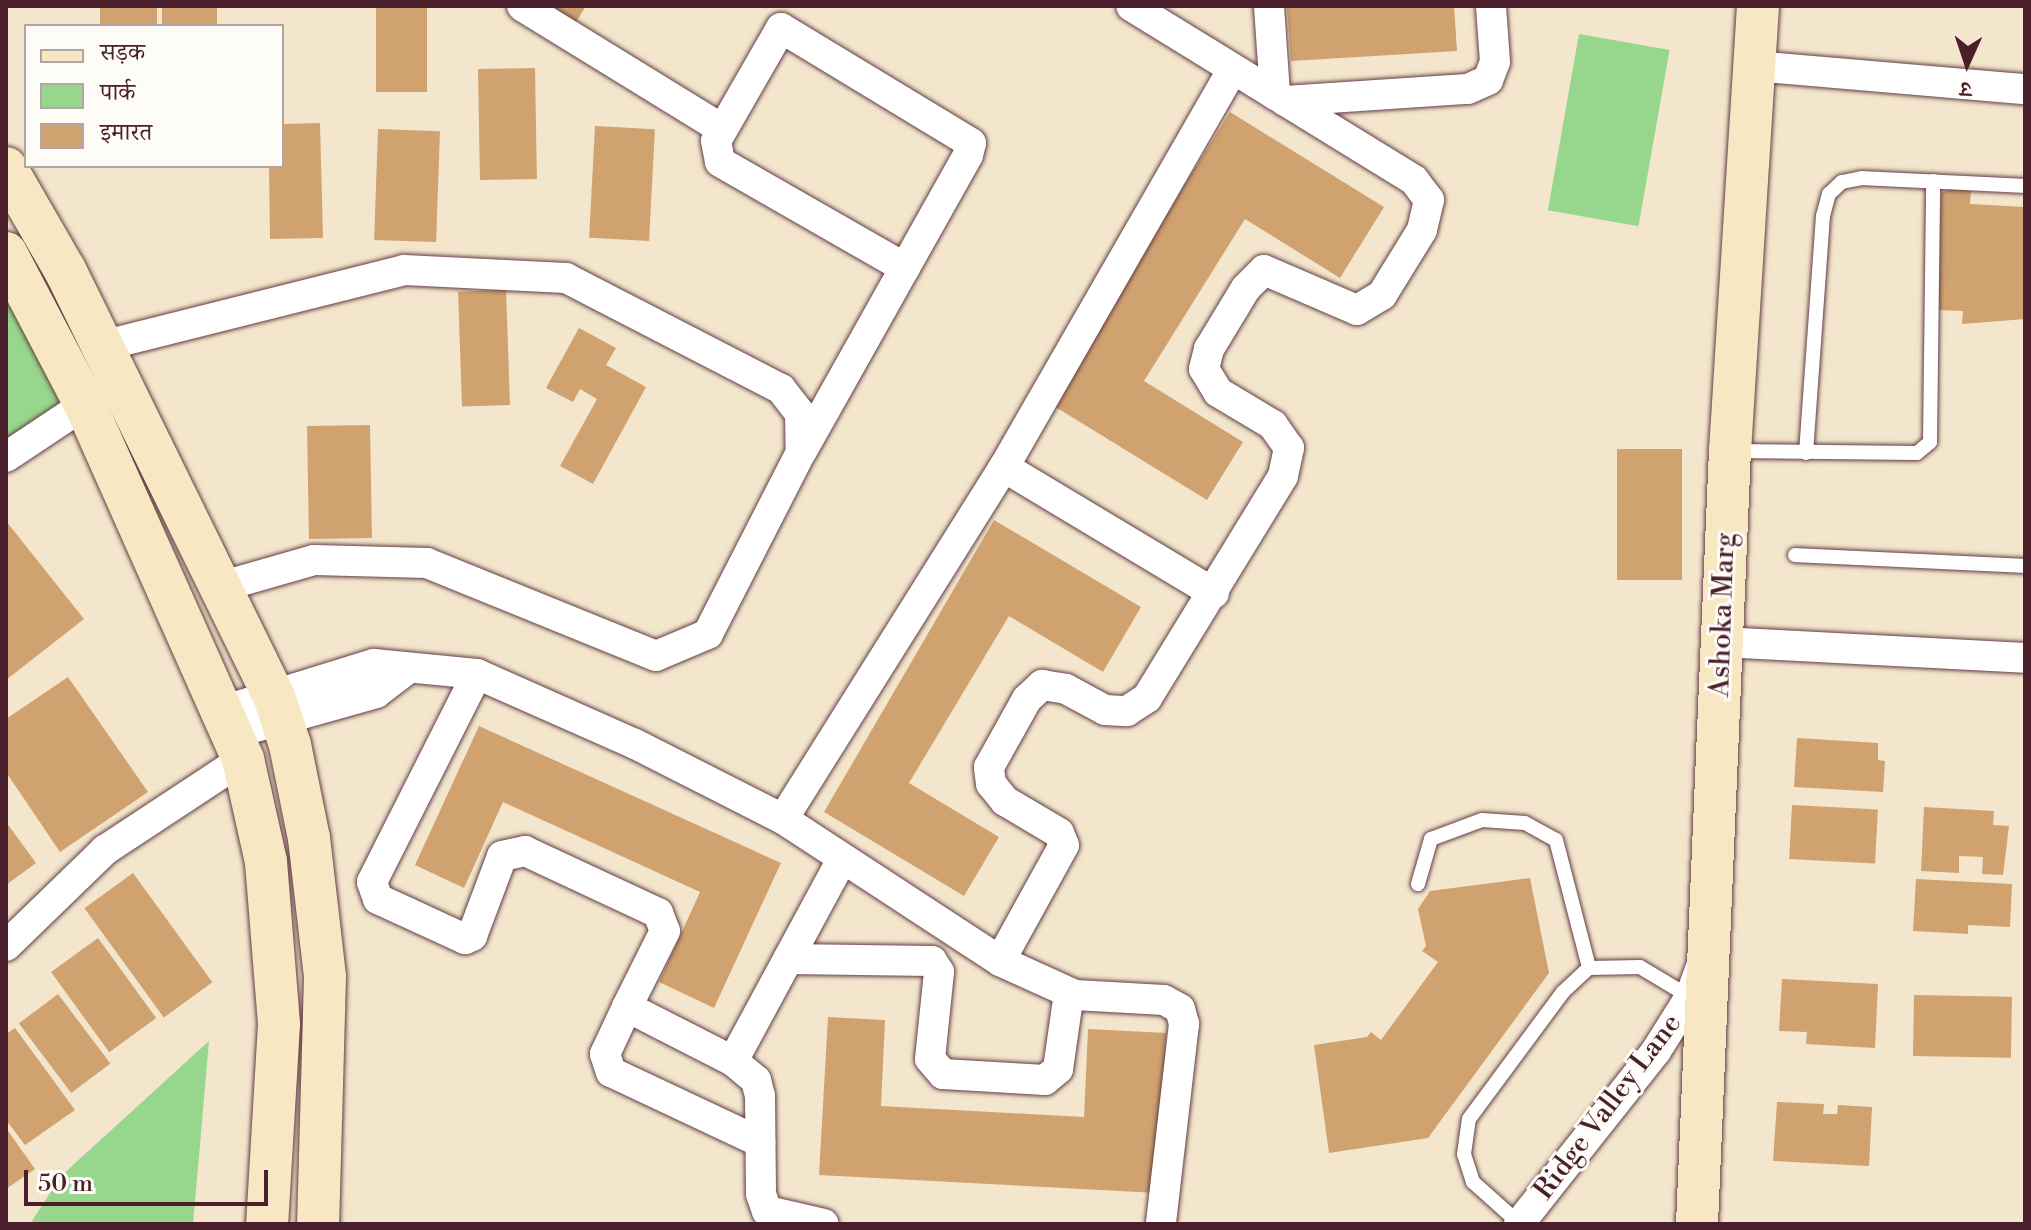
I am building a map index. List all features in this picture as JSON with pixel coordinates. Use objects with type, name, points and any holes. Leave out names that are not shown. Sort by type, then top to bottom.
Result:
[{"type":"street","points":[[522,6],[722,129]]},
{"type":"street","points":[[1000,961],[1061,858],[1064,845],[1059,833],[1005,801],[991,784],[989,767],[1027,699],[1042,685],[1066,689],[1105,710],[1127,711],[1147,698],[1283,476],[1289,448],[1273,425],[1218,392],[1204,369],[1209,349],[1246,288],[1264,270],[1357,310],[1382,295],[1422,230],[1429,200],[1414,180],[1232,71],[1131,6]]},
{"type":"street","points":[[1269,6],[1280,98]]},
{"type":"street","points":[[1280,98],[1468,89],[1488,80],[1495,62],[1491,6]]},
{"type":"street","name":"Ashoka Marg","points":[[1697,1224],[1730,451],[1758,6]]},
{"type":"street","points":[[220,587],[314,560],[427,563],[656,656],[708,634],[801,452],[905,268],[971,143],[787,27],[777,31],[716,141],[720,162],[905,268]]},
{"type":"street","points":[[1754,66],[2025,89]]},
{"type":"street","points":[[783,819],[1004,467],[1232,71]]},
{"type":"street","points":[[6,168],[102,346],[278,708],[309,838],[325,977],[318,1224]]},
{"type":"street","points":[[6,253],[84,402],[234,734],[266,862],[279,1024],[267,1224]]},
{"type":"street","points":[[102,346],[404,270],[566,278],[781,389],[800,413],[801,452]]},
{"type":"street","points":[[6,457],[84,402],[120,384]]},
{"type":"street","points":[[1004,467],[1214,593]]},
{"type":"street","points":[[1722,642],[2025,658]]},
{"type":"street","points":[[6,946],[105,850],[189,789],[234,734],[278,708],[374,664],[406,670],[477,674],[635,744],[783,819],[1000,961],[1069,993],[1164,1000],[1180,1009],[1184,1024],[1161,1224]]},
{"type":"street","points":[[477,674],[372,882],[373,892],[378,899],[465,939],[472,936],[502,856],[525,851],[658,913],[665,921],[605,1054],[611,1072],[760,1142]]},
{"type":"street","points":[[733,1061],[842,859]]},
{"type":"street","name":"Ridge Valley Lane","points":[[1519,1224],[1656,1051],[1690,997],[1710,942]]},
{"type":"street","points":[[788,959],[932,961],[939,972],[930,1059],[943,1074],[1045,1080],[1058,1069],[1069,993]]},
{"type":"street","points":[[627,1007],[733,1061],[756,1080],[761,1194],[767,1211],[824,1224]]},
{"type":"lane","points":[[1806,453],[1829,194],[1842,182],[1862,178],[2025,186]]},
{"type":"lane","points":[[1730,451],[1917,453],[1930,442],[1933,181]]},
{"type":"lane","points":[[1795,555],[2025,566]]},
{"type":"lane","points":[[1418,884],[1431,839],[1482,820],[1525,823],[1556,840],[1589,968]]},
{"type":"lane","points":[[1519,1224],[1473,1182],[1464,1154],[1469,1119],[1563,992],[1589,968],[1640,967],[1690,997]]},
{"type":"green space","points":[[1579,34],[1670,50],[1639,226],[1548,210]]},
{"type":"green space","points":[[6,278],[84,402],[6,445]]},
{"type":"green space","points":[[209,1041],[193,1224],[30,1224],[61,1176]]},
{"type":"building","points":[[100,6],[157,6],[157,24],[100,24]]},
{"type":"building","points":[[162,6],[217,6],[217,24],[162,24]]},
{"type":"building","points":[[376,6],[427,6],[427,92],[376,92]]},
{"type":"building","points":[[544,6],[586,6],[574,25]]},
{"type":"building","points":[[1287,6],[1454,6],[1457,51],[1291,61]]},
{"type":"building","points":[[535,68],[537,179],[480,180],[478,69]]},
{"type":"building","points":[[1230,112],[1384,207],[1340,278],[1245,219],[1144,381],[1243,442],[1207,500],[1049,403]]},
{"type":"building","points":[[320,123],[323,238],[270,239],[269,168],[284,168],[284,124]]},
{"type":"building","points":[[595,126],[655,129],[649,241],[589,238]]},
{"type":"building","points":[[378,129],[440,131],[436,242],[374,240]]},
{"type":"building","points":[[1952,188],[1971,190],[1970,204],[2025,207],[2025,319],[1962,324],[1963,311],[1938,310],[1941,193]]},
{"type":"building","points":[[506,290],[510,405],[462,407],[458,292]]},
{"type":"building","points":[[579,328],[616,348],[606,365],[646,387],[593,484],[560,466],[597,399],[580,389],[573,402],[546,388]]},
{"type":"building","points":[[370,425],[372,538],[309,539],[307,426]]},
{"type":"building","points":[[1617,449],[1682,449],[1682,580],[1617,580]]},
{"type":"building","points":[[994,520],[1141,607],[1103,672],[1009,616],[909,783],[999,837],[964,896],[824,812]]},
{"type":"building","points":[[6,521],[84,619],[6,680]]},
{"type":"building","points":[[68,677],[148,792],[60,852],[6,772],[6,719]]},
{"type":"building","points":[[479,726],[781,863],[714,1008],[659,982],[700,892],[503,802],[464,888],[415,865]]},
{"type":"building","points":[[1797,738],[1878,743],[1878,760],[1885,761],[1883,792],[1794,787]]},
{"type":"building","points":[[1792,805],[1878,810],[1875,863],[1789,859]]},
{"type":"building","points":[[1924,807],[1994,811],[1993,825],[2009,826],[2003,875],[1982,874],[1983,857],[1959,856],[1959,873],[1921,871]]},
{"type":"building","points":[[6,822],[36,863],[6,885]]},
{"type":"building","points":[[133,873],[212,982],[164,1017],[84,908]]},
{"type":"building","points":[[1530,878],[1549,973],[1428,1138],[1329,1153],[1314,1045],[1367,1037],[1371,1032],[1381,1040],[1438,962],[1422,951],[1426,946],[1418,909],[1430,891]]},
{"type":"building","points":[[1916,879],[2012,884],[2010,927],[1968,925],[1968,934],[1913,931]]},
{"type":"building","points":[[98,938],[156,1018],[109,1052],[51,972]]},
{"type":"building","points":[[1782,979],[1878,984],[1875,1048],[1806,1044],[1807,1032],[1779,1031]]},
{"type":"building","points":[[58,994],[110,1063],[71,1093],[19,1023]]},
{"type":"building","points":[[1914,995],[2012,997],[2011,1058],[1913,1056]]},
{"type":"building","points":[[828,1017],[885,1020],[881,1106],[1084,1117],[1088,1029],[1166,1033],[1157,1193],[819,1175]]},
{"type":"building","points":[[15,1028],[75,1110],[25,1145],[6,1120],[6,1034]]},
{"type":"building","points":[[1777,1102],[1824,1104],[1823,1114],[1837,1114],[1838,1105],[1872,1107],[1869,1166],[1773,1161]]},
{"type":"building","points":[[6,1128],[35,1169],[6,1189]]}]
